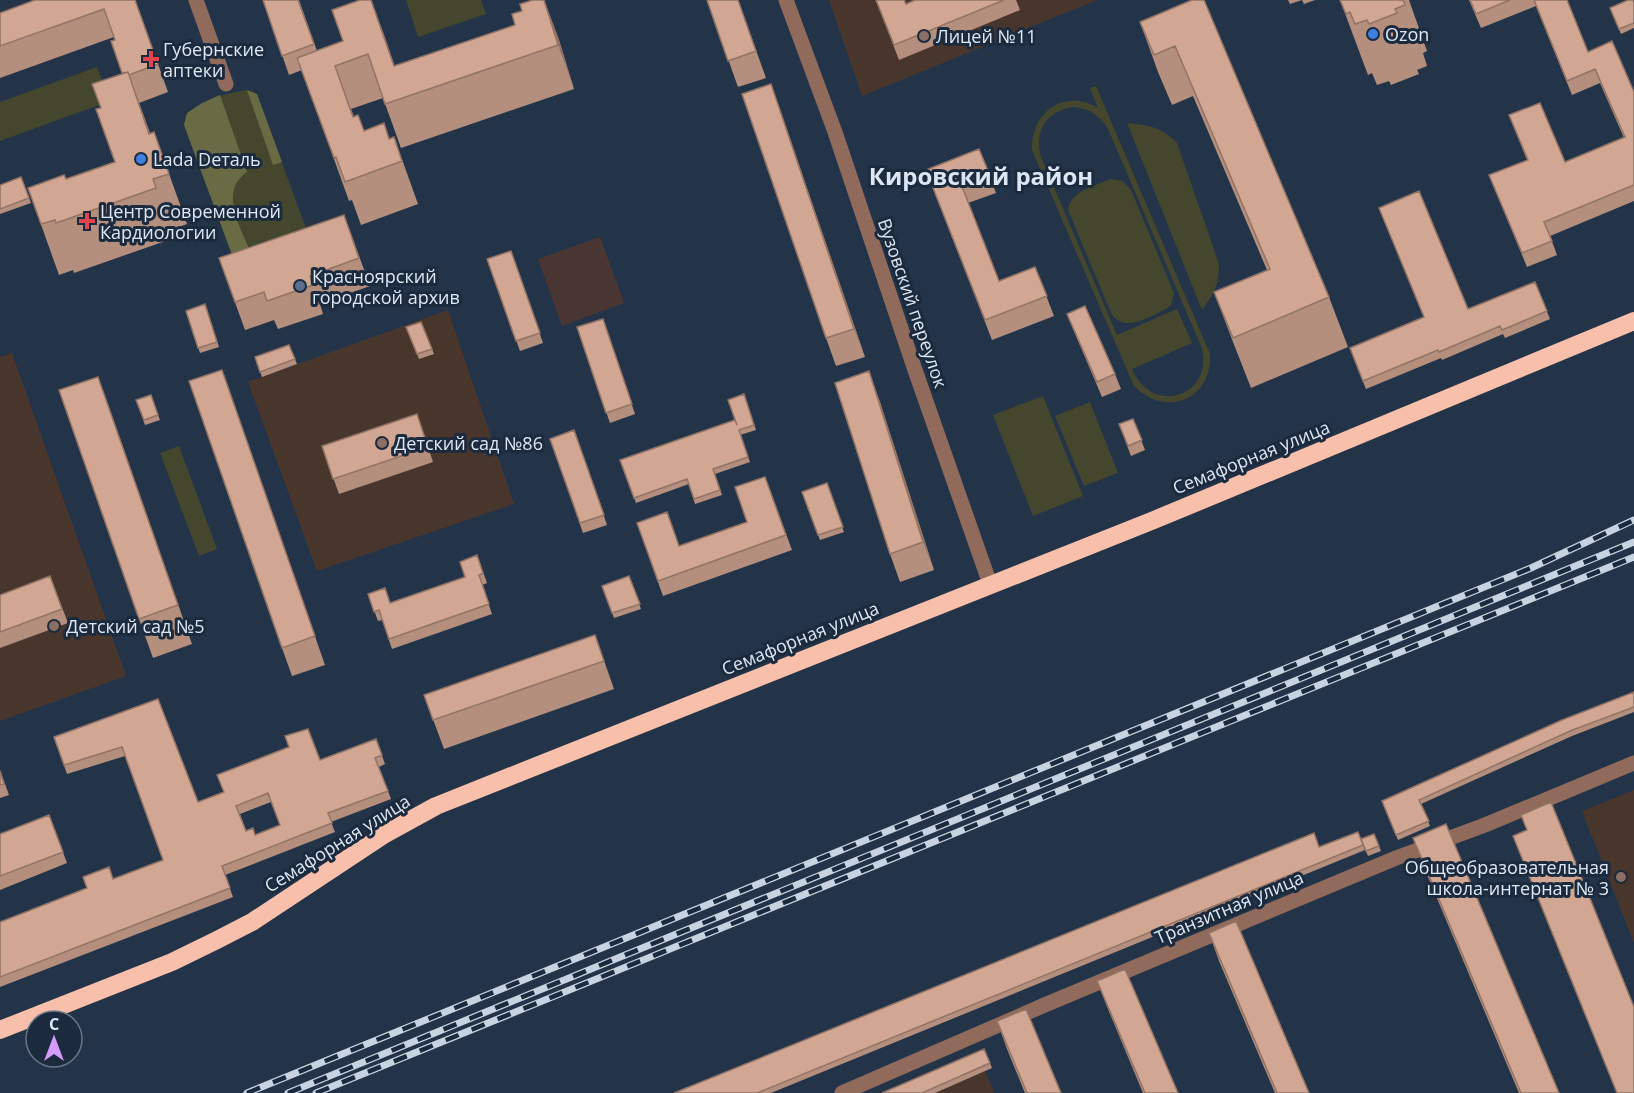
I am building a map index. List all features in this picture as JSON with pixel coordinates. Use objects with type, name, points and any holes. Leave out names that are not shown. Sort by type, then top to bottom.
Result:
[{"type":"highway","name":"Семафорная улица","points":[[0,1030],[172,962],[226,936],[252,922],[385,834],[436,806],[1242,484],[1634,321]]},
{"type":"street","points":[[196,0],[226,84]]},
{"type":"street","name":"Вузовский переулок","points":[[786,0],[835,132],[990,584]]},
{"type":"street","name":"Транзитная улица","points":[[842,1093],[1047,1004],[1396,858],[1485,825],[1634,763]]},
{"type":"shaded area","name":"Лицей №11","points":[[829,0],[1097,0],[862,96]]},
{"type":"shaded area","points":[[600,237],[624,303],[562,326],[538,259]]},
{"type":"shaded area","name":"Детский сад №86","points":[[448,310],[514,504],[317,571],[248,382]]},
{"type":"shaded area","name":"Детский сад №5","points":[[12,353],[126,676],[0,721],[0,357]]},
{"type":"shaded area","name":"Общеобразовательная школа-интернат № 3","points":[[1634,790],[1634,943],[1582,811]]},
{"type":"shaded area","points":[[985,1071],[994,1093],[935,1093]]},
{"type":"green space","points":[[406,0],[481,0],[486,14],[418,37]]},
{"type":"green space","points":[[97,67],[110,101],[0,141],[0,102]]},
{"type":"green space","points":[[1096,86],[1210,354],[1209,370],[1203,383],[1195,393],[1185,399],[1173,402],[1160,401],[1147,396],[1134,386],[1032,150],[1037,125],[1052,107],[1062,102],[1073,101],[1098,108],[1090,88]],"holes":[[[1073,107],[1093,113],[1108,129],[1201,346],[1203,363],[1199,377],[1191,388],[1180,394],[1167,396],[1153,393],[1141,384],[1132,369],[1192,343],[1177,309],[1117,335],[1041,157],[1039,139],[1044,124],[1056,113]]]},
{"type":"green space","points":[[247,90],[257,94],[308,234],[234,260],[184,125],[187,113],[201,104],[223,95]]},
{"type":"green space","points":[[247,90],[257,94],[282,162],[273,165]]},
{"type":"green space","points":[[220,95],[247,172],[238,180],[233,200],[234,210],[251,254],[234,260],[184,125],[187,113]]},
{"type":"green space","points":[[1127,123],[1160,130],[1177,143],[1219,264],[1215,289],[1202,310]]},
{"type":"green space","points":[[1111,179],[1123,181],[1131,190],[1174,293],[1171,305],[1166,309],[1137,322],[1123,322],[1111,313],[1068,210],[1073,198],[1078,194]]},
{"type":"green space","points":[[1043,396],[1083,496],[1033,516],[993,415]]},
{"type":"green space","points":[[1090,402],[1118,473],[1084,486],[1055,416]]},
{"type":"green space","points":[[179,446],[217,549],[199,556],[160,453]]},
{"type":"building","points":[[35,0],[135,0],[158,64],[129,75],[128,72],[122,73],[111,41],[115,40],[104,9],[0,46],[0,13]]},
{"type":"building","points":[[263,0],[298,0],[314,44],[282,56]]},
{"type":"building","points":[[360,0],[371,0],[394,66],[515,25],[512,14],[522,11],[520,4],[533,0],[544,0],[558,45],[385,104],[368,54],[335,66],[353,117],[358,115],[364,131],[384,123],[389,139],[394,137],[402,161],[345,182],[297,58],[343,41],[332,10]]},
{"type":"building","points":[[707,0],[738,0],[756,51],[728,61]]},
{"type":"building","points":[[876,0],[904,0],[906,4],[915,0],[1004,0],[894,45]]},
{"type":"building","points":[[1192,0],[1204,0],[1329,297],[1233,338],[1214,292],[1270,269],[1175,46],[1154,55],[1140,22]]},
{"type":"building","points":[[1340,0],[1403,0],[1405,5],[1395,9],[1397,13],[1369,24],[1367,20],[1355,24],[1350,12],[1346,14]]},
{"type":"building","points":[[1470,0],[1510,0],[1476,14]]},
{"type":"building","points":[[1534,0],[1567,0],[1588,52],[1612,41],[1634,92],[1634,185],[1544,222],[1552,241],[1522,253],[1489,175],[1528,160],[1509,115],[1540,103],[1565,162],[1625,137],[1595,69],[1567,81]]},
{"type":"building","points":[[1633,0],[1634,3],[1634,23],[1619,29],[1610,8]]},
{"type":"building","points":[[128,72],[149,134],[154,132],[169,174],[153,179],[156,188],[56,223],[55,220],[41,224],[28,188],[64,175],[66,179],[115,162],[96,109],[101,108],[92,84]]},
{"type":"building","points":[[771,84],[854,329],[826,338],[742,94]]},
{"type":"building","points":[[979,149],[989,173],[961,184],[999,281],[1035,267],[1047,296],[985,320],[926,170]]},
{"type":"building","points":[[21,177],[29,198],[0,209],[0,185]]},
{"type":"building","points":[[1419,191],[1468,309],[1535,282],[1547,311],[1502,330],[1500,326],[1363,381],[1350,348],[1424,317],[1379,208]]},
{"type":"building","points":[[344,215],[359,258],[310,276],[313,285],[267,301],[264,292],[235,302],[219,258]]},
{"type":"building","points":[[511,251],[540,333],[516,341],[487,259]]},
{"type":"building","points":[[205,304],[217,342],[198,348],[186,311]]},
{"type":"building","points":[[1085,306],[1115,374],[1097,382],[1067,314]]},
{"type":"building","points":[[603,319],[632,404],[606,413],[577,327]]},
{"type":"building","points":[[421,322],[432,349],[417,354],[406,327]]},
{"type":"building","points":[[289,345],[295,359],[260,372],[255,357]]},
{"type":"building","points":[[222,370],[315,636],[282,648],[189,381]]},
{"type":"building","points":[[869,371],[923,542],[890,554],[835,383]]},
{"type":"building","points":[[98,377],[178,605],[139,619],[59,390]]},
{"type":"building","points":[[744,394],[754,425],[739,430],[748,457],[713,469],[720,490],[694,499],[687,479],[634,498],[620,460],[735,420],[737,425],[728,400]]},
{"type":"building","points":[[151,395],[158,415],[144,420],[136,400]]},
{"type":"building","points":[[417,414],[428,447],[333,479],[322,446]]},
{"type":"building","points":[[1133,419],[1142,440],[1128,446],[1119,424]]},
{"type":"building","points":[[574,430],[604,515],[580,523],[550,439]]},
{"type":"building","points":[[765,477],[786,535],[658,581],[637,523],[667,512],[679,546],[747,522],[735,487]]},
{"type":"building","points":[[827,483],[843,527],[818,535],[802,492]]},
{"type":"building","points":[[477,555],[483,573],[479,575],[489,604],[389,639],[379,610],[374,612],[368,594],[385,588],[390,603],[465,577],[460,562]]},
{"type":"building","points":[[50,576],[62,609],[0,632],[0,595]]},
{"type":"building","points":[[629,576],[640,604],[612,613],[602,586]]},
{"type":"building","points":[[595,635],[604,661],[433,720],[424,695]]},
{"type":"building","points":[[1634,692],[1634,707],[1570,731],[1419,800],[1429,821],[1396,835],[1382,801],[1562,720]]},
{"type":"building","points":[[158,699],[198,802],[224,792],[217,775],[289,747],[285,736],[308,729],[320,760],[376,739],[382,755],[375,758],[388,791],[328,813],[332,823],[222,866],[230,888],[0,977],[0,922],[87,888],[83,877],[109,867],[113,879],[163,860],[122,747],[64,765],[54,737]],"holes":[[[268,793],[280,825],[255,835],[253,828],[246,831],[236,806]]]},
{"type":"building","points":[[0,771],[4,784],[0,785]]},
{"type":"building","points":[[1551,802],[1634,1007],[1634,1093],[1617,1093],[1513,836],[1527,830],[1521,815]]},
{"type":"building","points":[[49,815],[63,852],[0,876],[0,834]]},
{"type":"building","points":[[1446,824],[1559,1093],[1521,1093],[1413,838]]},
{"type":"building","points":[[1358,832],[1363,845],[757,1093],[674,1093],[1314,833],[1319,847]]},
{"type":"building","points":[[1374,834],[1379,846],[1366,851],[1361,839]]},
{"type":"building","points":[[1236,921],[1309,1093],[1277,1093],[1209,933]]},
{"type":"building","points":[[1125,969],[1178,1093],[1145,1093],[1097,981]]},
{"type":"building","points":[[1026,1009],[1061,1093],[1027,1093],[997,1021]]},
{"type":"building","points":[[984,1049],[990,1063],[922,1093],[882,1093]]},
{"type":"railway","points":[[247,1093],[1531,568],[1634,520]]},
{"type":"railway","points":[[288,1093],[1634,542]]},
{"type":"railway","points":[[316,1093],[1634,557]]},
{"type":"place","name":"Ozon","points":[[1373,34]]},
{"type":"place","name":"Лицей №11","points":[[924,36]]},
{"type":"place","name":"Губернские аптеки","points":[[151,59]]},
{"type":"place","name":"Lada Dеталь","points":[[141,159]]},
{"type":"place","name":"Центр Современной Кардиологии","points":[[87,221]]},
{"type":"place","name":"Красноярский городской архив","points":[[300,286]]},
{"type":"place","name":"Детский сад №86","points":[[382,443]]},
{"type":"place","name":"Детский сад №5","points":[[54,626]]},
{"type":"place","name":"Общеобразовательная школа-интернат № 3","points":[[1621,877]]},
{"type":"district","name":"Кировский район","points":[[981,175]]}]
